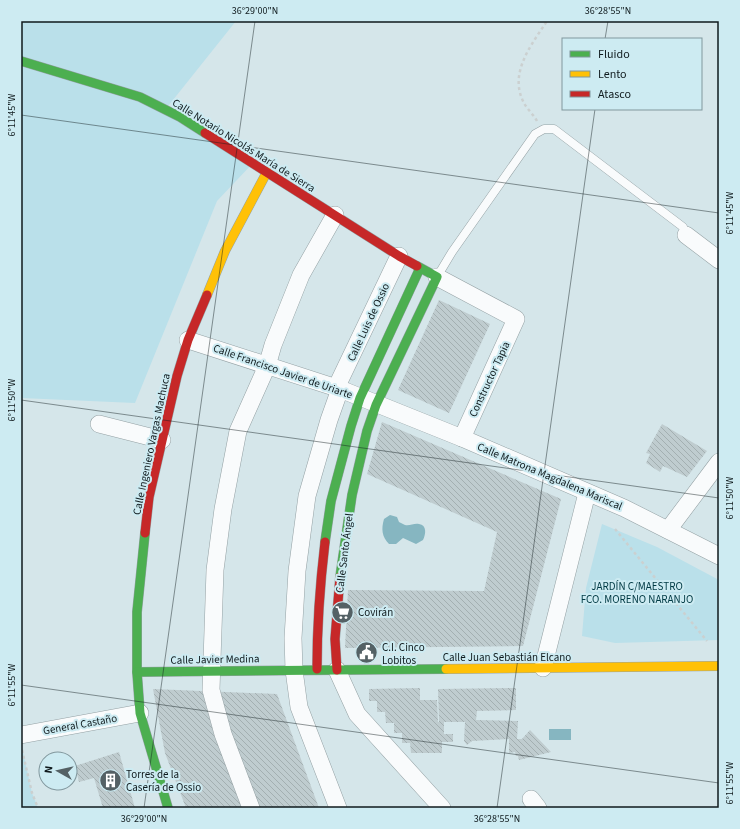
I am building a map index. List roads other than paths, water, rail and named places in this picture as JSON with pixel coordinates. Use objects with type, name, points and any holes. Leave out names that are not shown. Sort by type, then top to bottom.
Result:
[{"type":"street","name":"Calle Notario Nicolás María de Sierra","points":[[21,61],[140,97],[180,117],[399,256],[437,277]]},
{"type":"street","name":"Calle Ingeniero Vargas Machuca","points":[[168,808],[140,713],[137,672],[137,612],[149,498],[177,376],[188,340],[225,251],[267,172]]},
{"type":"street","points":[[251,808],[223,734],[211,690],[215,570],[238,431],[267,366],[273,344],[301,275],[335,215]]},
{"type":"street","points":[[686,235],[719,260]]},
{"type":"street","name":"Calle Luis de Ossio","points":[[338,389],[399,256]]},
{"type":"street","name":"Calle Santo Ángel","points":[[317,670],[317,638],[322,574],[331,501],[350,426],[360,398],[420,268]]},
{"type":"street","name":"Constructor Tapia","points":[[437,277],[516,319],[462,438]]},
{"type":"street","name":"Calle Santo Ángel","points":[[437,277],[376,405],[367,431],[352,495],[340,586],[335,639],[337,670],[357,714],[442,808]]},
{"type":"street","name":"Calle Francisco Javier de Uriarte","points":[[188,340],[338,389],[376,405]]},
{"type":"street","points":[[338,389],[307,496],[297,571],[293,638],[294,670],[299,707],[338,808]]},
{"type":"street","name":"Calle Matrona Magdalena Mariscal","points":[[376,405],[462,438],[624,508],[719,556]]},
{"type":"street","points":[[99,424],[162,440]]},
{"type":"street","points":[[668,530],[719,463]]},
{"type":"street","points":[[543,668],[588,493]]},
{"type":"street","name":"Calle Juan Sebastián Elcano","points":[[294,670],[719,666]]},
{"type":"street","name":"Calle Javier Medina","points":[[137,672],[294,670]]},
{"type":"street","name":"General Castaño","points":[[21,735],[140,713]]},
{"type":"lane","points":[[437,277],[452,252],[535,134],[544,129],[554,129],[683,227],[686,235]]},
{"type":"place","name":"Covirán","points":[[343,612]]},
{"type":"place","name":"C.I. Cinco Lobitos","points":[[367,653]]},
{"type":"place","name":"Torres de la Casería de Ossio","points":[[111,780]]},
{"type":"park label","name":"JARDÍN C/MAESTRO FCO. MORENO NARANJO","points":[[637,592]]}]
